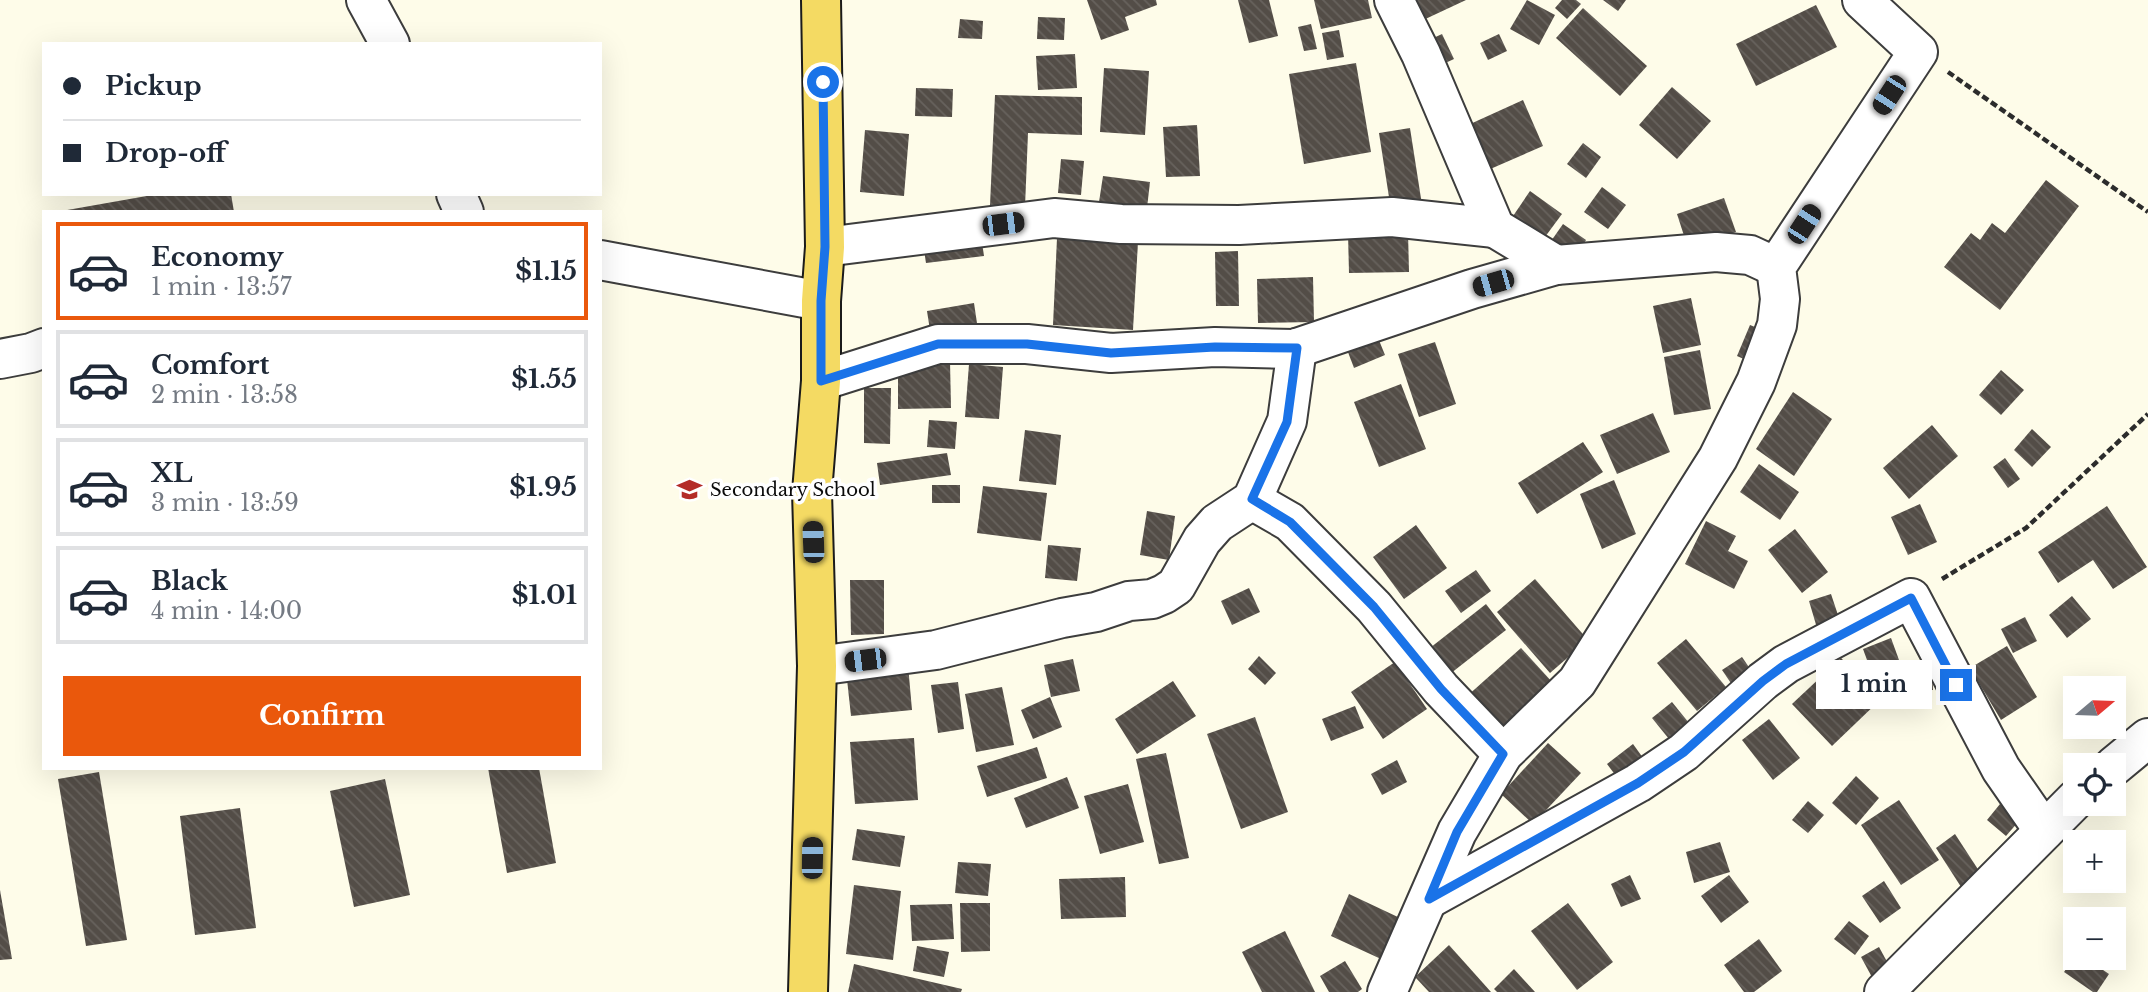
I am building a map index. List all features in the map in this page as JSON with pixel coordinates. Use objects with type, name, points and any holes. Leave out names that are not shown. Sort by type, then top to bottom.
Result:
[{"type":"main road","points":[[808,992],[817,666],[812,492],[821,381],[821,301],[825,247],[821,0]]},
{"type":"street","points":[[366,0],[389,42]]},
{"type":"street","points":[[1394,0],[1421,54],[1494,228]]},
{"type":"street","points":[[1387,992],[1457,832],[1503,754],[1577,682],[1718,458],[1756,382],[1777,325],[1780,299],[1776,267],[1918,52],[1862,0]]},
{"type":"street","points":[[825,247],[1054,218],[1121,224],[1240,225],[1392,217],[1494,228],[1556,265]]},
{"type":"street","points":[[821,381],[938,344],[1027,344],[1111,353],[1215,347],[1297,348],[1472,289],[1556,265],[1716,252],[1750,255],[1776,267]]},
{"type":"street","points":[[602,260],[821,301]]},
{"type":"street","points":[[817,666],[936,650],[1096,612],[1129,601],[1152,599],[1176,586],[1202,540],[1217,523],[1252,499],[1287,422],[1297,348]]},
{"type":"street","points":[[0,359],[42,349]]},
{"type":"street","points":[[1252,499],[1290,522],[1374,607],[1441,689],[1503,754]]},
{"type":"street","points":[[1429,899],[1638,783],[1684,752],[1763,681],[1786,664],[1911,598],[2001,769],[2045,831]]},
{"type":"street","points":[[2126,756],[2148,738]]},
{"type":"street","points":[[1884,992],[2063,812]]},
{"type":"path","points":[[1918,52],[2148,212]]},
{"type":"path","points":[[1911,598],[2026,528],[2148,414]]},
{"type":"building","points":[[1087,0],[1156,0],[1157,5],[1125,17],[1129,30],[1101,40]]},
{"type":"building","points":[[1238,0],[1269,0],[1278,36],[1249,43]]},
{"type":"building","points":[[1314,0],[1368,0],[1372,18],[1321,29]]},
{"type":"building","points":[[1411,0],[1466,0],[1419,22]]},
{"type":"building","points":[[1527,0],[1555,15],[1539,45],[1510,29]]},
{"type":"building","points":[[1562,0],[1576,0],[1581,4],[1567,19],[1555,8]]},
{"type":"building","points":[[1603,0],[1626,0],[1618,11]]},
{"type":"building","points":[[1816,5],[1837,47],[1756,86],[1736,44]]},
{"type":"building","points":[[1583,8],[1647,66],[1620,96],[1556,38]]},
{"type":"building","points":[[1038,17],[1065,18],[1064,40],[1037,39]]},
{"type":"building","points":[[960,19],[983,21],[982,39],[958,38]]},
{"type":"building","points":[[1311,24],[1317,49],[1304,51],[1298,27]]},
{"type":"building","points":[[1339,30],[1344,57],[1327,60],[1322,33]]},
{"type":"building","points":[[1442,34],[1454,59],[1439,66],[1427,41]]},
{"type":"building","points":[[1499,34],[1507,51],[1488,60],[1480,43]]},
{"type":"building","points":[[1075,54],[1077,88],[1038,90],[1036,56]]},
{"type":"building","points":[[1356,63],[1371,152],[1304,164],[1289,74]]},
{"type":"building","points":[[1104,68],[1149,71],[1145,135],[1100,132]]},
{"type":"building","points":[[1672,87],[1711,121],[1677,159],[1639,125]]},
{"type":"building","points":[[916,88],[953,89],[952,117],[915,116]]},
{"type":"building","points":[[995,95],[1082,97],[1082,135],[1028,133],[1025,207],[990,205]]},
{"type":"building","points":[[1523,100],[1543,146],[1488,170],[1468,125]]},
{"type":"building","points":[[1197,125],[1200,176],[1166,177],[1163,127]]},
{"type":"building","points":[[1410,128],[1422,205],[1391,210],[1379,133]]},
{"type":"building","points":[[865,130],[909,134],[904,196],[860,192]]},
{"type":"building","points":[[1583,143],[1601,157],[1586,178],[1567,164]]},
{"type":"building","points":[[1061,159],[1084,161],[1081,195],[1058,193]]},
{"type":"building","points":[[1103,176],[1150,182],[1147,208],[1099,202]]},
{"type":"building","points":[[2046,180],[2079,206],[2000,310],[1944,267],[1971,233],[1980,240],[1992,223],[2005,233]]},
{"type":"building","points":[[1602,187],[1626,205],[1608,229],[1584,212]]},
{"type":"building","points":[[1530,191],[1562,214],[1542,241],[1511,219]]},
{"type":"building","points":[[147,196],[231,196],[234,210],[67,210]]},
{"type":"building","points":[[1724,198],[1736,232],[1688,248],[1677,214]]},
{"type":"building","points":[[1563,224],[1586,240],[1573,261],[1549,244]]},
{"type":"building","points":[[980,229],[984,256],[926,263],[922,237]]},
{"type":"building","points":[[1408,232],[1409,272],[1349,273],[1348,233]]},
{"type":"building","points":[[1057,238],[1138,242],[1133,330],[1053,325]]},
{"type":"building","points":[[1238,251],[1239,306],[1216,306],[1215,252]]},
{"type":"building","points":[[1313,277],[1314,322],[1258,323],[1257,279]]},
{"type":"building","points":[[1691,298],[1701,345],[1663,353],[1653,306]]},
{"type":"building","points":[[974,303],[978,330],[931,337],[927,311]]},
{"type":"building","points":[[1750,325],[1768,332],[1755,364],[1737,356]]},
{"type":"building","points":[[1374,328],[1385,355],[1354,368],[1343,339]]},
{"type":"building","points":[[1435,342],[1456,404],[1419,417],[1398,354]]},
{"type":"building","points":[[1700,350],[1711,409],[1674,415],[1664,357]]},
{"type":"building","points":[[898,361],[950,361],[951,408],[898,409]]},
{"type":"building","points":[[969,364],[1003,367],[999,419],[965,417]]},
{"type":"building","points":[[2001,370],[2024,390],[2001,415],[1979,395]]},
{"type":"building","points":[[1401,384],[1426,449],[1379,467],[1354,402]]},
{"type":"building","points":[[864,388],[891,388],[890,444],[864,443]]},
{"type":"building","points":[[1793,392],[1832,419],[1794,476],[1756,449]]},
{"type":"building","points":[[1653,413],[1670,452],[1617,474],[1600,435]]},
{"type":"building","points":[[929,420],[957,422],[955,449],[927,447]]},
{"type":"building","points":[[1932,425],[1958,456],[1909,499],[1883,468]]},
{"type":"building","points":[[2032,429],[2051,447],[2032,467],[2014,450]]},
{"type":"building","points":[[1025,430],[1061,435],[1056,485],[1019,481]]},
{"type":"building","points":[[1583,442],[1603,472],[1537,514],[1518,483]]},
{"type":"building","points":[[947,453],[951,475],[880,485],[877,463]]},
{"type":"building","points":[[2005,458],[2020,479],[2008,488],[1993,467]]},
{"type":"building","points":[[1759,464],[1799,492],[1780,520],[1740,492]]},
{"type":"building","points":[[1614,480],[1636,534],[1602,549],[1580,494]]},
{"type":"building","points":[[932,485],[960,485],[960,503],[932,503]]},
{"type":"building","points":[[983,486],[1047,493],[1041,541],[977,533]]},
{"type":"building","points":[[1920,504],[1937,542],[1908,555],[1891,517]]},
{"type":"building","points":[[2107,506],[2147,567],[2113,589],[2093,560],[2058,583],[2038,552]]},
{"type":"building","points":[[1147,511],[1175,516],[1169,560],[1140,555]]},
{"type":"building","points":[[1706,521],[1736,536],[1728,551],[1748,561],[1734,589],[1685,564]]},
{"type":"building","points":[[1416,525],[1447,568],[1404,599],[1373,557]]},
{"type":"building","points":[[1795,529],[1828,572],[1802,593],[1768,550]]},
{"type":"building","points":[[1048,545],[1081,548],[1077,581],[1045,578]]},
{"type":"building","points":[[1476,570],[1491,591],[1461,613],[1445,591]]},
{"type":"building","points":[[1535,579],[1588,640],[1550,673],[1497,612]]},
{"type":"building","points":[[850,580],[884,580],[884,634],[851,635]]},
{"type":"building","points":[[1249,588],[1260,612],[1232,625],[1221,601]]},
{"type":"building","points":[[1831,594],[1840,621],[1817,628],[1809,601]]},
{"type":"building","points":[[2072,596],[2091,619],[2067,638],[2049,615]]},
{"type":"building","points":[[1486,604],[1506,630],[1441,681],[1421,655]]},
{"type":"building","points":[[2025,617],[2037,641],[2013,653],[2001,629]]},
{"type":"building","points":[[1891,638],[1899,660],[1871,671],[1863,649]]},
{"type":"building","points":[[1686,639],[1726,687],[1697,711],[1657,663]]},
{"type":"building","points":[[2007,646],[2037,697],[2001,720],[1970,668]]},
{"type":"building","points":[[1521,648],[1553,683],[1498,733],[1466,697]]},
{"type":"building","points":[[1259,656],[1276,673],[1265,685],[1248,669]]},
{"type":"building","points":[[1742,657],[1757,679],[1737,692],[1722,670]]},
{"type":"building","points":[[1841,658],[1881,699],[1832,746],[1792,704]]},
{"type":"building","points":[[1073,659],[1080,691],[1051,697],[1044,665]]},
{"type":"building","points":[[1395,662],[1427,709],[1383,739],[1351,692]]},
{"type":"building","points":[[908,665],[912,710],[851,716],[846,670]]},
{"type":"building","points":[[1914,670],[1932,670],[1933,690],[1915,691]]},
{"type":"building","points":[[1173,681],[1196,716],[1137,754],[1115,719]]},
{"type":"building","points":[[958,682],[964,729],[938,733],[931,685]]},
{"type":"building","points":[[1002,687],[1014,745],[976,752],[965,694]]},
{"type":"building","points":[[1050,697],[1062,727],[1033,739],[1021,710]]},
{"type":"building","points":[[1672,702],[1693,728],[1673,744],[1652,718]]},
{"type":"building","points":[[1355,706],[1364,728],[1331,741],[1322,719]]},
{"type":"building","points":[[1255,717],[1288,812],[1241,829],[1207,734]]},
{"type":"building","points":[[1769,719],[1800,758],[1773,780],[1742,740]]},
{"type":"building","points":[[914,738],[918,800],[855,804],[850,742]]},
{"type":"building","points":[[1548,743],[1581,773],[1533,824],[1501,794]]},
{"type":"building","points":[[1633,744],[1651,769],[1625,788],[1607,764]]},
{"type":"building","points":[[1037,747],[1047,778],[987,797],[977,766]]},
{"type":"building","points":[[1166,753],[1189,858],[1159,864],[1136,759]]},
{"type":"building","points":[[1397,760],[1407,782],[1382,795],[1371,774]]},
{"type":"building","points":[[488,770],[539,770],[556,863],[507,873]]},
{"type":"building","points":[[99,772],[127,940],[86,946],[58,779]]},
{"type":"building","points":[[1856,776],[1879,798],[1856,825],[1832,803]]},
{"type":"building","points":[[1067,777],[1079,808],[1026,828],[1014,798]]},
{"type":"building","points":[[385,779],[410,895],[354,907],[330,791]]},
{"type":"building","points":[[1128,784],[1144,842],[1100,854],[1084,796]]},
{"type":"building","points":[[1899,800],[1939,860],[1901,885],[1861,825]]},
{"type":"building","points":[[1808,801],[1824,815],[1808,833],[1792,820]]},
{"type":"building","points":[[2000,804],[2019,821],[2006,836],[1987,820]]},
{"type":"building","points":[[240,808],[256,928],[195,935],[180,816]]},
{"type":"building","points":[[857,829],[905,836],[900,867],[852,860]]},
{"type":"building","points":[[1955,834],[1983,877],[1963,890],[1936,848]]},
{"type":"building","points":[[1720,842],[1730,872],[1694,883],[1686,852]]},
{"type":"building","points":[[958,862],[991,864],[988,896],[955,893]]},
{"type":"building","points":[[1630,875],[1641,899],[1621,907],[1611,884]]},
{"type":"building","points":[[1729,875],[1749,902],[1721,923],[1701,896]]},
{"type":"building","points":[[1125,877],[1126,917],[1061,919],[1059,879]]},
{"type":"building","points":[[1884,881],[1901,908],[1880,923],[1862,896]]},
{"type":"building","points":[[854,885],[901,891],[893,960],[846,954]]},
{"type":"building","points":[[0,890],[12,959],[0,960]]},
{"type":"building","points":[[1349,894],[1400,918],[1381,959],[1331,936]]},
{"type":"building","points":[[960,903],[990,903],[990,951],[961,952]]},
{"type":"building","points":[[1568,903],[1613,962],[1577,990],[1531,931]]},
{"type":"building","points":[[952,904],[954,939],[912,941],[910,905]]},
{"type":"building","points":[[1849,921],[1869,936],[1855,955],[1834,939]]},
{"type":"building","points":[[1285,931],[1315,992],[1262,992],[1242,952]]},
{"type":"building","points":[[1759,939],[1782,971],[1754,992],[1744,992],[1724,965]]},
{"type":"building","points":[[1449,945],[1491,992],[1429,992],[1415,977]]},
{"type":"building","points":[[917,946],[949,952],[944,977],[913,971]]},
{"type":"building","points":[[1879,947],[1891,969],[1873,979],[1861,957]]},
{"type":"building","points":[[1345,961],[1362,989],[1358,992],[1329,992],[1320,976]]},
{"type":"building","points":[[854,964],[962,989],[961,992],[848,992]]},
{"type":"building","points":[[1514,969],[1535,992],[1497,992],[1494,989]]},
{"type":"building","points":[[2103,970],[2109,974],[2097,992],[2093,992],[2064,972]]},
{"type":"place","name":"Secondary School","points":[[690,490]]},
{"type":"route","points":[[823,82],[825,247],[821,301],[821,381],[938,344],[1027,344],[1111,353],[1215,347],[1297,348],[1287,422],[1252,499],[1290,522],[1374,607],[1441,689],[1503,754],[1457,832],[1429,899],[1638,783],[1684,752],[1763,681],[1786,664],[1911,598],[1956,685]]}]
